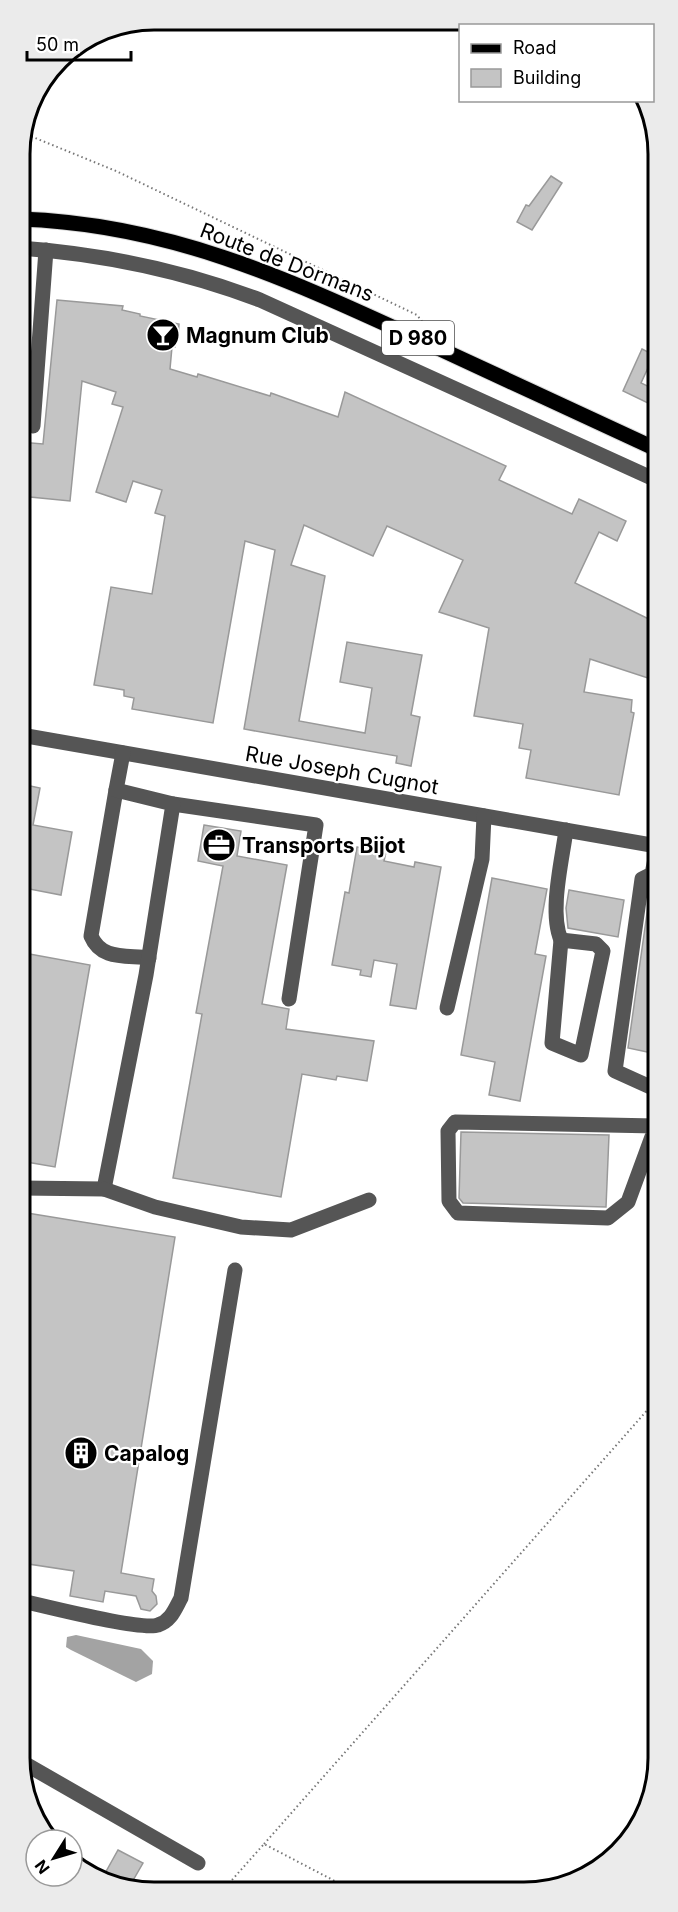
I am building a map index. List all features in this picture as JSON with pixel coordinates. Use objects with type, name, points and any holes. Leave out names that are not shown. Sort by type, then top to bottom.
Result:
[{"type":"main road","name":"Route de Dormans","points":[[30,219],[124,231],[223,255],[285,279],[428,343],[648,445]]},
{"type":"street","points":[[30,249],[161,267],[225,286],[648,476]]},
{"type":"street","points":[[33,426],[46,250]]},
{"type":"street","name":"Rue Joseph Cugnot","points":[[30,737],[648,846]]},
{"type":"street","points":[[123,753],[91,936],[96,948],[103,953],[148,958]]},
{"type":"street","points":[[116,790],[173,804],[316,825],[289,999]]},
{"type":"street","points":[[104,1189],[148,958],[173,804]]},
{"type":"street","points":[[447,1008],[482,860],[484,816]]},
{"type":"street","points":[[561,940],[596,944],[603,951],[581,1055],[552,1043],[561,940],[556,930],[556,908],[566,830]]},
{"type":"street","points":[[648,877],[642,879],[615,1071],[648,1086]]},
{"type":"street","points":[[648,1125],[455,1122],[448,1131],[448,1201],[458,1214],[608,1218],[628,1202],[648,1149]]},
{"type":"street","points":[[30,1188],[104,1189],[155,1207],[241,1227],[291,1230],[369,1200]]},
{"type":"street","points":[[30,1603],[134,1625],[157,1626],[171,1617],[181,1598],[235,1269]]},
{"type":"street","points":[[31,1767],[198,1863]]},
{"type":"path","points":[[31,136],[116,171],[417,315],[427,325],[428,343]]},
{"type":"path","points":[[230,1882],[648,1409]]},
{"type":"path","points":[[264,1844],[337,1882]]},
{"type":"shaded area","points":[[76,1635],[141,1649],[153,1661],[152,1674],[136,1682],[71,1650],[66,1647],[67,1637]]},
{"type":"building","points":[[551,176],[562,183],[532,230],[517,222],[526,205],[529,206]]},
{"type":"building","points":[[57,300],[123,306],[122,310],[140,314],[140,316],[179,324],[175,347],[172,347],[170,369],[197,377],[198,374],[270,396],[271,393],[338,417],[345,392],[506,466],[499,480],[572,514],[579,499],[626,521],[617,541],[599,532],[575,583],[648,619],[648,678],[590,659],[584,692],[632,700],[631,712],[634,713],[619,795],[526,778],[531,750],[519,748],[523,724],[474,716],[489,628],[439,612],[463,560],[387,526],[373,556],[304,525],[291,565],[325,576],[299,721],[365,733],[372,688],[340,682],[347,642],[422,655],[411,715],[420,717],[411,766],[396,763],[397,756],[244,729],[275,550],[245,541],[213,723],[132,709],[134,698],[124,696],[124,690],[94,685],[111,587],[152,594],[165,516],[155,513],[162,490],[133,481],[126,502],[96,492],[123,407],[112,404],[116,392],[82,381],[70,501],[30,497],[30,443],[43,444]]},
{"type":"building","points":[[642,349],[648,352],[648,368],[641,383],[648,386],[648,403],[623,391]]},
{"type":"building","points":[[30,786],[40,788],[33,825],[72,832],[61,895],[30,889]]},
{"type":"building","points":[[204,825],[241,831],[237,856],[287,865],[262,1004],[289,1009],[286,1029],[374,1041],[367,1081],[337,1076],[336,1080],[302,1074],[281,1197],[173,1178],[202,1014],[196,1013],[223,866],[198,861]]},
{"type":"building","points":[[357,847],[386,852],[384,861],[414,867],[415,862],[441,867],[416,1009],[390,1005],[397,964],[374,960],[371,977],[360,975],[361,970],[332,965],[345,892],[349,893]]},
{"type":"building","points":[[492,878],[547,889],[535,954],[546,956],[520,1101],[489,1095],[495,1062],[461,1055]]},
{"type":"building","points":[[569,890],[624,900],[618,937],[568,928],[566,908]]},
{"type":"building","points":[[648,906],[648,1052],[628,1048]]},
{"type":"building","points":[[30,954],[90,965],[55,1167],[30,1163]]},
{"type":"building","points":[[461,1132],[609,1135],[606,1207],[463,1203],[459,1198]]},
{"type":"building","name":"Capalog","points":[[30,1213],[175,1237],[121,1573],[154,1579],[152,1591],[156,1596],[157,1604],[150,1611],[141,1609],[136,1596],[105,1591],[103,1602],[70,1596],[74,1571],[30,1564]]},
{"type":"building","points":[[118,1850],[143,1863],[133,1880],[106,1872]]},
{"type":"place","name":"Magnum Club","points":[[163,335]]},
{"type":"place","name":"Transports Bijot","points":[[219,845]]},
{"type":"place","name":"Capalog","points":[[81,1453]]}]
